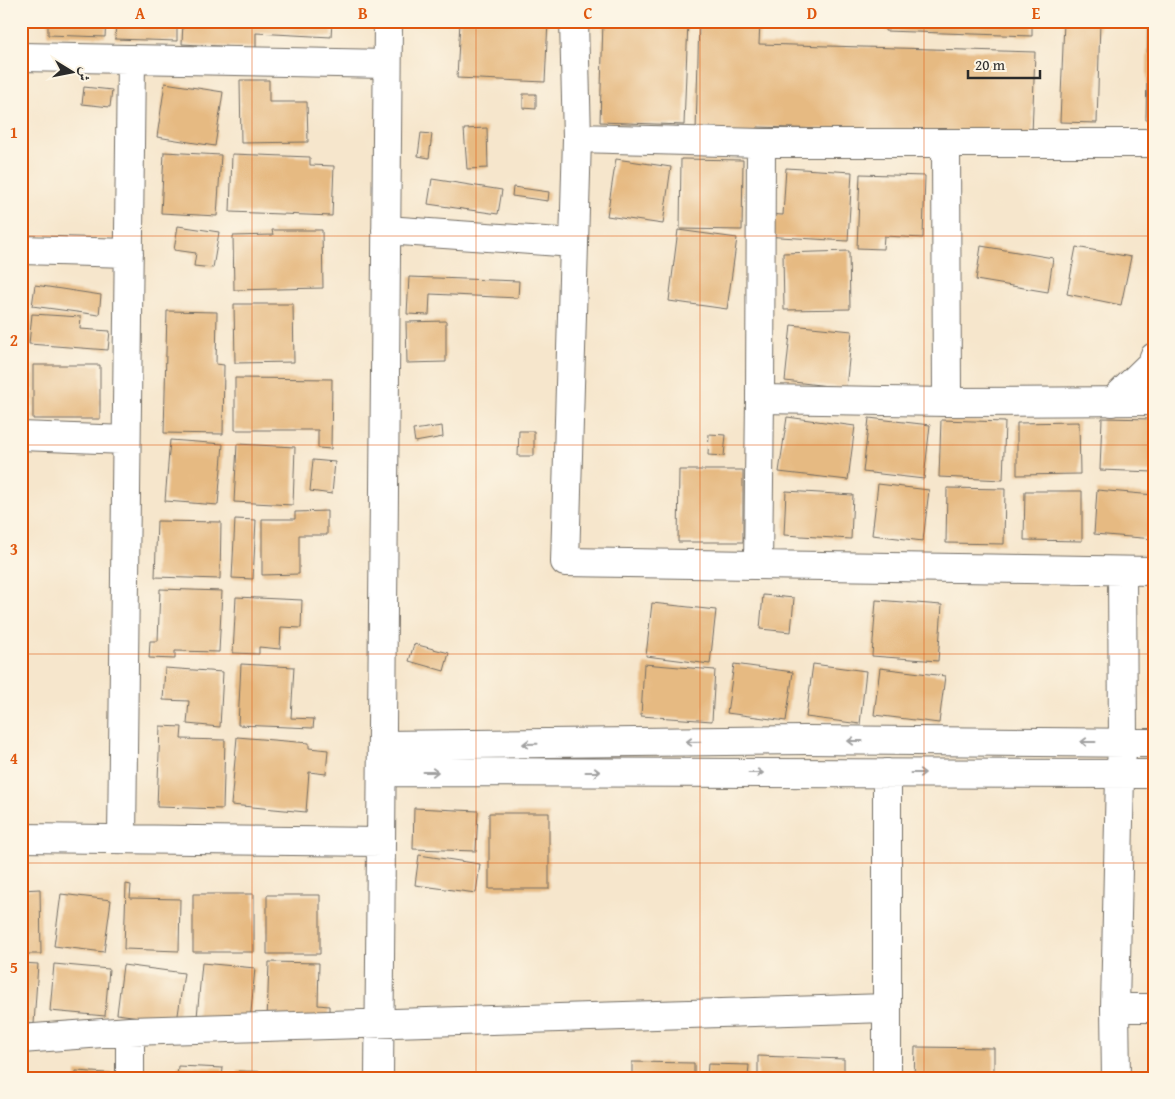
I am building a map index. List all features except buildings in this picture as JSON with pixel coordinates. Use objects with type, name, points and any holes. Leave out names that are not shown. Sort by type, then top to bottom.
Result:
[{"type":"street","points":[[380,1078],[388,21]]},
{"type":"street","points":[[574,21],[577,138],[566,562],[1154,571]]},
{"type":"street","points":[[21,57],[388,64]]},
{"type":"street","points":[[122,838],[131,59]]},
{"type":"street","points":[[577,138],[762,143],[1154,142]]},
{"type":"street","points":[[758,566],[762,143]]},
{"type":"street","points":[[946,143],[947,402]]},
{"type":"street","points":[[386,230],[574,243]]},
{"type":"street","points":[[21,250],[129,253]]},
{"type":"street","points":[[1112,402],[1152,363],[1154,356]]},
{"type":"street","points":[[760,399],[947,402],[1154,401]]},
{"type":"street","points":[[21,436],[126,440]]},
{"type":"street","points":[[1116,1078],[1115,1008],[1120,774],[1123,743],[1122,571]]},
{"type":"street","points":[[382,758],[806,740],[1154,743]]},
{"type":"street","points":[[382,758],[887,773],[1154,774]]},
{"type":"street","points":[[887,773],[887,1078]]},
{"type":"street","points":[[21,838],[381,842]]},
{"type":"street","points":[[21,1039],[130,1031],[887,1008]]},
{"type":"street","points":[[1115,1008],[1154,1008]]},
{"type":"street","points":[[130,1031],[130,1078]]}]
